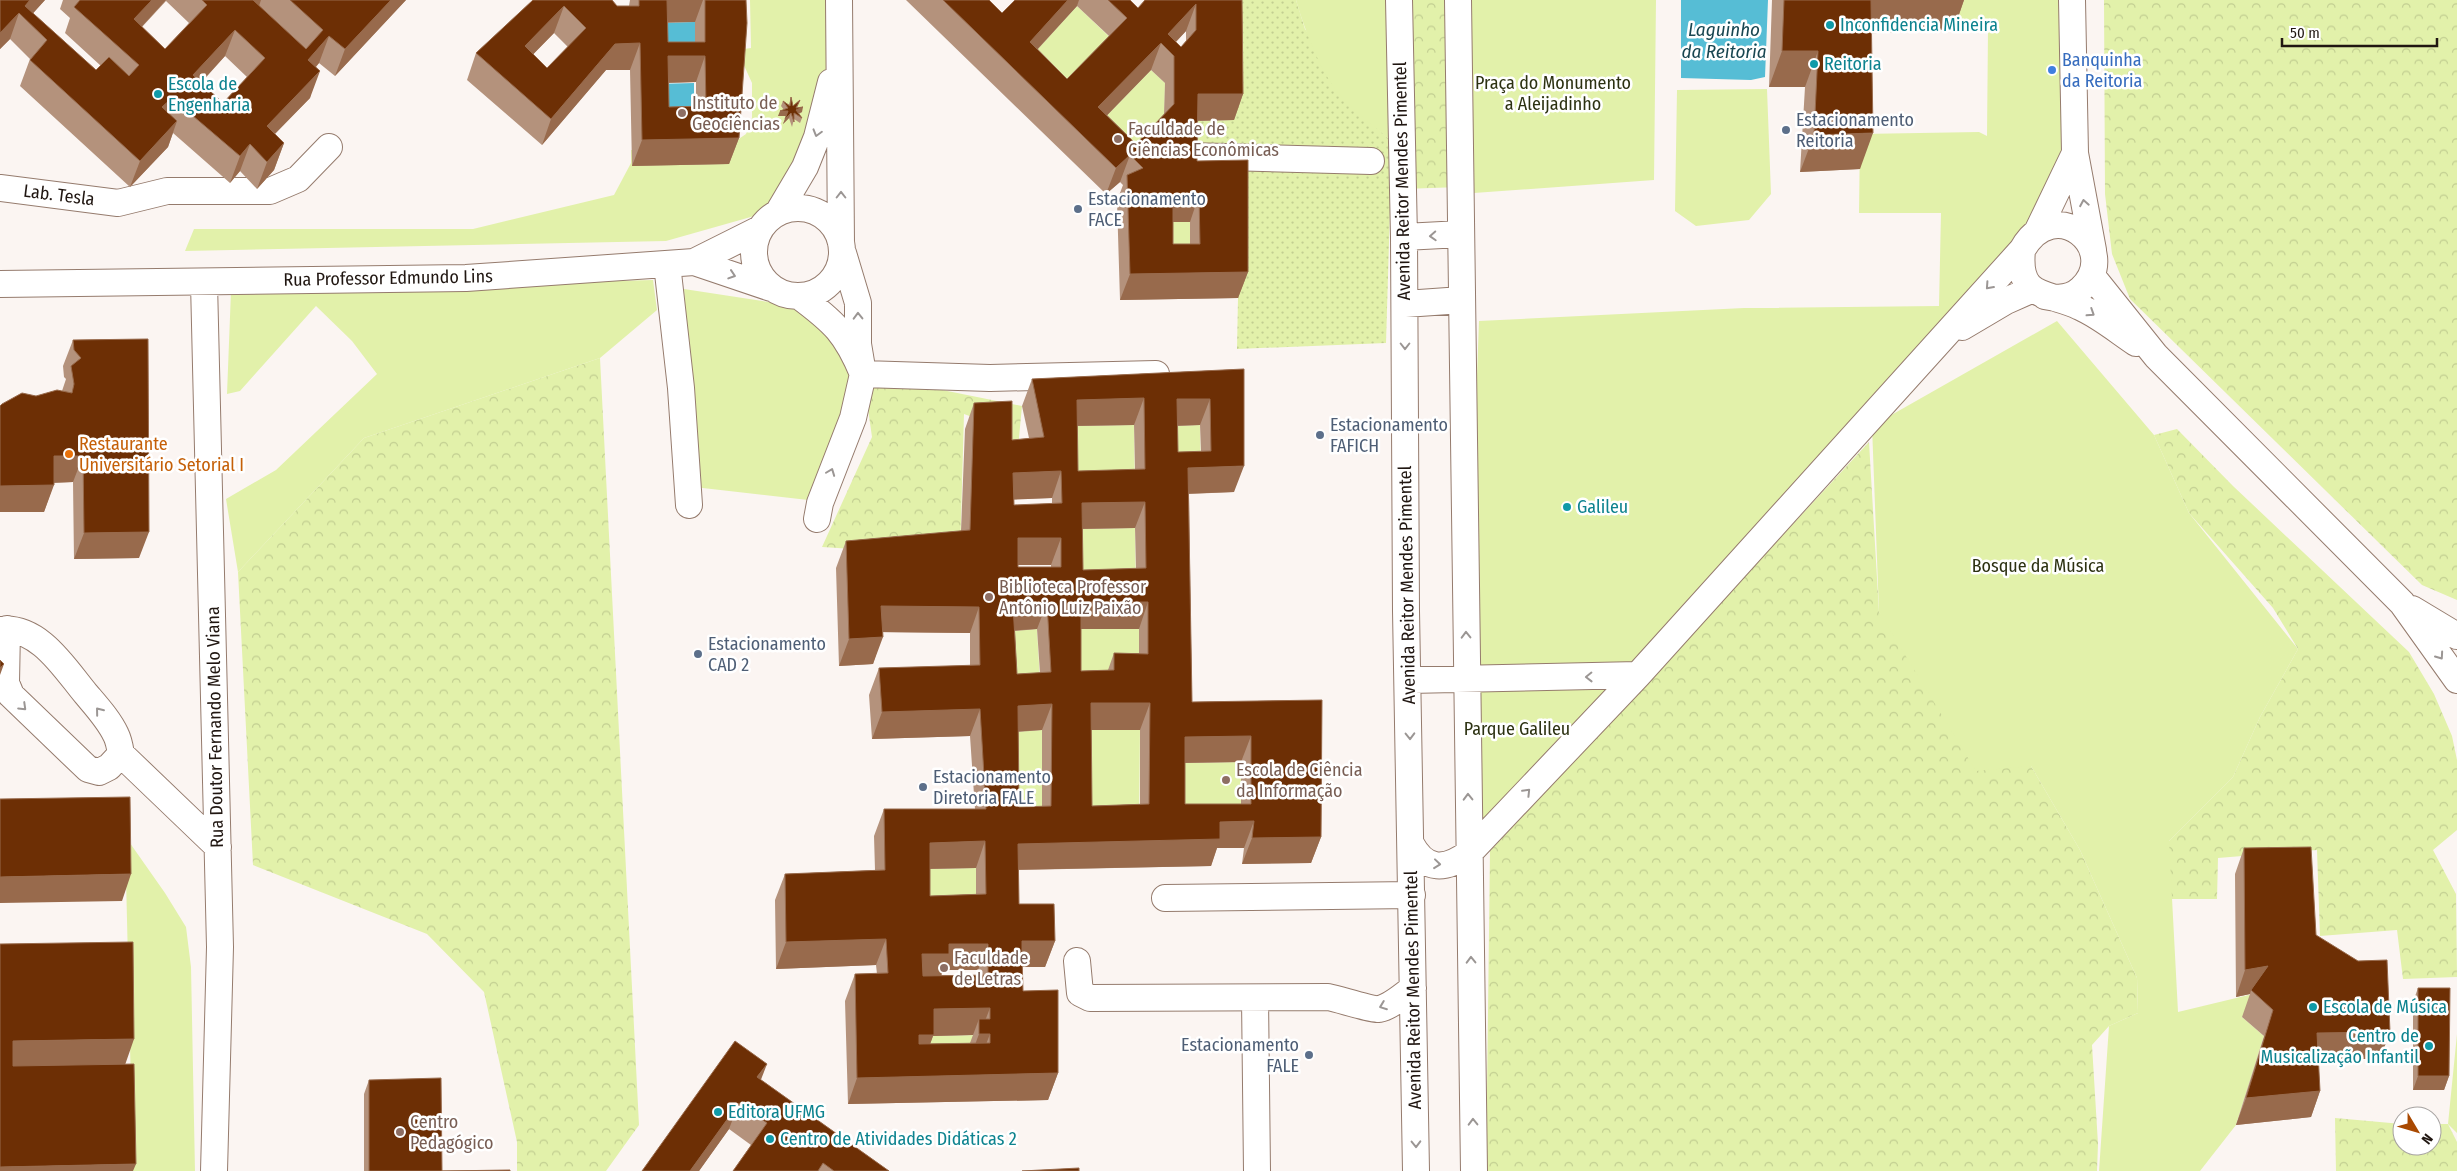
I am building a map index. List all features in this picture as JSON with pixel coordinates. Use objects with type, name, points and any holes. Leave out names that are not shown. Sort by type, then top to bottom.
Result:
[{"type":"street","points":[[760,229],[755,241],[755,261],[762,279],[771,288],[784,294],[799,296],[811,294],[823,288],[832,280],[842,248],[839,0]]},
{"type":"street","name":"Avenida Reitor Mendes Pimentel","points":[[1399,0],[1405,304],[1406,611],[1409,680],[1416,1171]]},
{"type":"street","points":[[1458,0],[1474,1171]]},
{"type":"street","points":[[2022,250],[2020,264],[2024,278],[2039,293],[2056,299],[2068,297],[2079,292],[2092,263],[2076,153],[2072,0]]},
{"type":"street","points":[[694,262],[760,229],[779,211],[805,167],[817,137],[840,53]]},
{"type":"street","name":"Lab. Tesla","points":[[0,188],[118,203],[167,191],[270,191],[298,179],[329,147]]},
{"type":"street","points":[[2038,230],[2076,153]]},
{"type":"street","points":[[1188,156],[1371,161]]},
{"type":"street","points":[[779,211],[803,208],[816,212],[832,225],[842,248],[858,303],[858,344],[864,374],[853,418],[820,503],[817,518]]},
{"type":"street","points":[[1411,844],[1418,856],[1429,864],[1443,866],[1456,862],[1469,853],[1638,676],[2022,250],[2028,239],[2038,230],[2050,225],[2064,225],[2077,230],[2087,238],[2092,263],[2156,356],[2402,603],[2457,680]]},
{"type":"street","points":[[1404,237],[1461,234]]},
{"type":"street","name":"Rua Professor Edmundo Lins","points":[[0,284],[466,278],[694,262],[771,288]]},
{"type":"street","points":[[667,264],[681,388],[689,505]]},
{"type":"street","name":"Rua Doutor Fernando Melo Viana","points":[[204,282],[220,947],[214,1171]]},
{"type":"street","points":[[1937,344],[2006,301],[2039,293],[2080,306],[2156,356]]},
{"type":"street","points":[[799,296],[832,321],[853,350],[864,374]]},
{"type":"street","points":[[1405,304],[1462,300]]},
{"type":"street","points":[[864,374],[990,378],[1180,373]]},
{"type":"street","points":[[2402,603],[2457,636]]},
{"type":"street","points":[[121,754],[109,767],[99,772],[88,769],[11,695],[6,683],[4,630],[36,640],[55,656],[108,721],[116,736],[121,754],[218,847]]},
{"type":"street","points":[[1409,680],[1638,676]]},
{"type":"street","points":[[1165,898],[1412,895]]},
{"type":"street","points":[[1077,961],[1080,993],[1090,998],[1328,997],[1349,1001],[1373,1009],[1381,1009],[1413,988]]},
{"type":"street","points":[[1255,998],[1257,1171]]},
{"type":"green space","points":[[750,0],[834,0],[840,53],[775,210],[666,241],[185,251],[194,229],[473,229],[614,195],[631,163],[631,150],[727,147],[746,134],[752,118],[752,83],[737,50],[751,48]]},
{"type":"green space","points":[[1233,0],[1296,0],[1305,29],[1373,124],[1392,142],[1386,343],[1237,349],[1238,298],[1187,188],[1188,121],[1233,120]]},
{"type":"green space","points":[[1296,0],[1399,0],[1392,142],[1355,110],[1335,89],[1315,52]]},
{"type":"green space","points":[[1400,0],[1457,0],[1460,187],[1403,189]]},
{"type":"green space","name":"Praça do Monumento a Aleijadinho","points":[[1458,0],[1656,0],[1654,180],[1460,194]]},
{"type":"green space","points":[[1954,0],[2062,0],[2070,135],[2031,226],[1641,664],[1479,675],[1475,431],[1479,321],[1744,308],[1939,306],[1941,213],[1859,213],[1860,134],[1979,132],[1987,136],[1988,29],[1954,28]]},
{"type":"green space","points":[[2104,0],[2457,0],[2457,600],[2422,585],[2130,299],[2112,254],[2105,194]]},
{"type":"green space","points":[[1077,6],[1117,44],[1058,106],[1020,68]]},
{"type":"green space","points":[[1151,70],[1165,83],[1164,131],[1126,170],[1089,134]]},
{"type":"green space","points":[[1767,89],[1771,194],[1749,220],[1696,226],[1675,211],[1677,90]]},
{"type":"green space","points":[[1163,222],[1190,222],[1190,270],[1164,271]]},
{"type":"green space","points":[[653,280],[657,310],[600,358],[364,438],[238,572],[226,499],[276,470],[377,374],[352,341],[316,306],[240,391],[227,394],[231,291]]},
{"type":"green space","points":[[684,289],[801,307],[823,327],[855,380],[817,501],[694,487]]},
{"type":"green space","name":"Bosque da Música","points":[[2057,321],[2154,435],[2189,513],[2298,649],[2260,717],[2233,777],[2169,841],[2178,1012],[2257,993],[2242,1017],[2264,1036],[2236,1125],[2200,1171],[2099,1171],[2109,1026],[2138,1013],[2137,978],[2080,850],[2031,766],[1976,771],[1879,612],[1872,426]]},
{"type":"green space","points":[[600,358],[639,1125],[606,1171],[517,1171],[517,1142],[484,992],[427,934],[253,865],[238,572],[364,438]]},
{"type":"green space","points":[[863,374],[1022,406],[1018,448],[1002,428],[964,414],[960,556],[822,547],[872,437]]},
{"type":"green space","points":[[1134,425],[1135,496],[1068,498],[1067,426]]},
{"type":"green space","points":[[1200,425],[1201,478],[1168,478],[1167,426]]},
{"type":"green space","points":[[2177,429],[2233,486],[2409,652],[2434,694],[2452,736],[2457,760],[2457,830],[2433,850],[2456,894],[2457,977],[2403,979],[2397,930],[2320,936],[2317,850],[2218,858],[2217,899],[2168,899],[2169,841],[2233,777],[2260,717],[2298,649],[2273,608],[2189,513],[2154,435]]},
{"type":"green space","points":[[1869,442],[1879,612],[2031,766],[2080,850],[2137,978],[2138,1013],[2109,1026],[2092,1045],[2098,1144],[2097,1171],[1486,1171],[1490,851]]},
{"type":"green space","points":[[1135,528],[1136,595],[1073,596],[1073,529]]},
{"type":"green space","points":[[1037,629],[1041,698],[1007,700],[1004,631]]},
{"type":"green space","points":[[1071,629],[1139,629],[1139,680],[1071,697]]},
{"type":"green space","name":"Parque Galileu","points":[[1638,675],[1469,853],[1467,679]]},
{"type":"green space","points":[[1042,730],[1042,833],[1009,833],[1008,732]]},
{"type":"green space","points":[[1081,730],[1140,730],[1139,830],[1082,833]]},
{"type":"green space","points":[[1241,762],[1241,830],[1175,831],[1175,763]]},
{"type":"green space","points":[[125,836],[186,927],[191,967],[195,1171],[133,1171]]},
{"type":"green space","points":[[976,868],[977,921],[921,922],[920,869]]},
{"type":"green space","points":[[2457,1034],[2457,1133],[2448,1124]]},
{"type":"green space","points":[[980,1035],[980,1046],[910,1061],[924,1036]]},
{"type":"green space","points":[[2335,1118],[2392,1123],[2392,1156],[2442,1156],[2442,1124],[2448,1124],[2457,1142],[2457,1171],[2336,1171]]},
{"type":"water","name":"Laguinho da Reitoria","points":[[1681,0],[1768,0],[1765,77],[1751,80],[1681,78]]},
{"type":"water","points":[[695,22],[696,68],[658,69],[657,23]]},
{"type":"water","points":[[694,83],[694,130],[657,131],[656,84]]},
{"type":"building","points":[[0,0],[30,0],[25,6],[96,70],[109,57],[129,76],[139,65],[74,7],[80,0],[152,0],[134,19],[165,49],[207,5],[202,0],[253,0],[306,49],[323,30],[290,0],[391,0],[345,49],[329,36],[308,60],[320,71],[267,126],[284,143],[267,162],[250,144],[240,156],[172,98],[162,107],[177,121],[140,161],[30,60],[47,40],[19,13],[0,33]],"holes":[[[235,30],[265,58],[223,103],[193,75]]]},
{"type":"building","points":[[533,0],[612,0],[617,6],[639,6],[639,0],[667,0],[668,42],[705,42],[705,0],[746,0],[747,23],[739,138],[642,140],[640,43],[615,44],[551,119],[476,53]],"holes":[[[564,6],[586,28],[547,68],[525,46]],[[668,56],[705,56],[706,106],[669,107]]]},
{"type":"building","points":[[943,0],[989,0],[1002,13],[1015,0],[1068,0],[1030,42],[1067,79],[1127,18],[1108,0],[1130,0],[1138,8],[1145,0],[1242,0],[1243,94],[1198,94],[1197,161],[1248,160],[1248,272],[1130,274],[1127,175],[1143,168],[1130,155],[1116,168]],"holes":[[[1196,4],[1196,30],[1181,47],[1168,34]],[[1161,43],[1174,56],[1174,104],[1136,144],[1098,107]],[[1199,195],[1200,244],[1173,244],[1173,196]]]},
{"type":"building","points":[[1784,0],[1871,0],[1873,133],[1814,135],[1818,51],[1782,51]]},
{"type":"building","points":[[791,97],[793,106],[800,100],[796,108],[803,107],[796,110],[802,118],[794,113],[794,122],[791,113],[785,119],[788,111],[780,111],[788,108],[783,101],[790,106]]},
{"type":"building","name":"Restaurante Universitário Setorial I","points":[[148,339],[149,532],[84,533],[83,456],[54,456],[54,485],[0,486],[0,406],[2,404],[22,393],[36,396],[57,390],[72,393],[74,384],[71,366],[81,358],[74,350],[73,340]]},
{"type":"building","points":[[1244,369],[1244,466],[1188,468],[1192,702],[1322,700],[1321,837],[1252,838],[1254,821],[1220,822],[1220,839],[1018,844],[1019,904],[1054,904],[1055,941],[1022,941],[1022,956],[1023,991],[1058,990],[1058,1073],[857,1078],[855,974],[888,973],[886,939],[786,942],[785,874],[885,870],[884,809],[986,809],[980,709],[882,712],[879,668],[980,665],[979,607],[881,606],[883,637],[849,639],[846,541],[970,530],[974,403],[1012,401],[1012,440],[1044,437],[1032,379]],"holes":[[[1144,398],[1145,469],[1078,471],[1077,400]],[[1177,399],[1210,399],[1211,451],[1178,452]],[[1061,471],[1062,503],[1014,505],[1013,473]],[[1145,502],[1146,568],[1083,570],[1082,503]],[[1018,538],[1061,538],[1061,567],[1018,567]],[[1081,602],[1148,602],[1148,654],[1114,653],[1114,670],[1081,671]],[[1047,603],[1051,672],[1017,674],[1013,605]],[[1091,703],[1150,703],[1149,804],[1092,806]],[[1052,704],[1051,806],[1019,807],[1018,706]],[[1251,736],[1251,804],[1185,804],[1185,737]],[[985,841],[986,894],[930,896],[930,843]],[[949,944],[988,944],[988,975],[923,976],[922,954],[949,954]],[[990,1008],[990,1019],[979,1019],[979,1034],[990,1034],[990,1043],[919,1044],[919,1035],[934,1035],[934,1009]]]},
{"type":"building","points":[[0,660],[4,664],[0,668]]},
{"type":"building","points":[[130,797],[131,874],[0,877],[0,799]]},
{"type":"building","name":"Escola de Música","points":[[2311,847],[2316,935],[2358,961],[2387,960],[2390,1032],[2317,1033],[2320,1091],[2246,1098],[2273,1010],[2251,990],[2268,966],[2245,970],[2244,848]]},
{"type":"building","points":[[133,942],[134,1039],[13,1041],[13,1066],[134,1064],[136,1164],[0,1167],[0,944]]},
{"type":"building","name":"Centro de Musicalização Infantil","points":[[2418,988],[2450,988],[2449,1076],[2418,1076]]},
{"type":"building","points":[[735,1041],[767,1064],[757,1077],[889,1171],[834,1171],[823,1163],[818,1171],[733,1171],[767,1123],[739,1103],[690,1171],[642,1171]]},
{"type":"building","name":"Centro Pedagógico","points":[[441,1078],[442,1171],[369,1171],[369,1080]]},
{"type":"building","points":[[1079,1168],[1079,1171],[1022,1171]]},
{"type":"building","points":[[510,1170],[510,1171],[442,1171]]},
{"type":"place","name":"Inconfidencia Mineira","points":[[1830,25]]},
{"type":"place","name":"Reitoria","points":[[1814,64]]},
{"type":"place","name":"Banquinha da Reitoria","points":[[2052,70]]},
{"type":"place","name":"Escola de Engenharia","points":[[158,94]]},
{"type":"place","name":"Instituto de Geociências","points":[[682,113]]},
{"type":"place","name":"Estacionamento Reitoria","points":[[1786,130]]},
{"type":"place","name":"Faculdade de Ciências Econômicas","points":[[1118,139]]},
{"type":"place","name":"Estacionamento FACE","points":[[1078,209]]},
{"type":"place","name":"Estacionamento FAFICH","points":[[1320,435]]},
{"type":"place","name":"Restaurante Universitário Setorial I","points":[[69,454]]},
{"type":"place","name":"Galileu","points":[[1567,507]]},
{"type":"place","name":"Biblioteca Professor Antônio Luiz Paixão","points":[[989,597]]},
{"type":"place","name":"Estacionamento CAD 2","points":[[698,654]]},
{"type":"place","name":"Escola de Ciência da Informação","points":[[1226,780]]},
{"type":"place","name":"Estacionamento Diretoria FALE","points":[[923,787]]},
{"type":"place","name":"Faculdade de Letras","points":[[944,968]]},
{"type":"place","name":"Escola de Música","points":[[2313,1007]]},
{"type":"place","name":"Centro de Musicalização Infantil","points":[[2429,1046]]},
{"type":"place","name":"Estacionamento FALE","points":[[1309,1055]]},
{"type":"place","name":"Editora UFMG","points":[[718,1112]]},
{"type":"place","name":"Centro Pedagógico","points":[[400,1132]]},
{"type":"place","name":"Centro de Atividades Didáticas 2","points":[[770,1139]]}]
